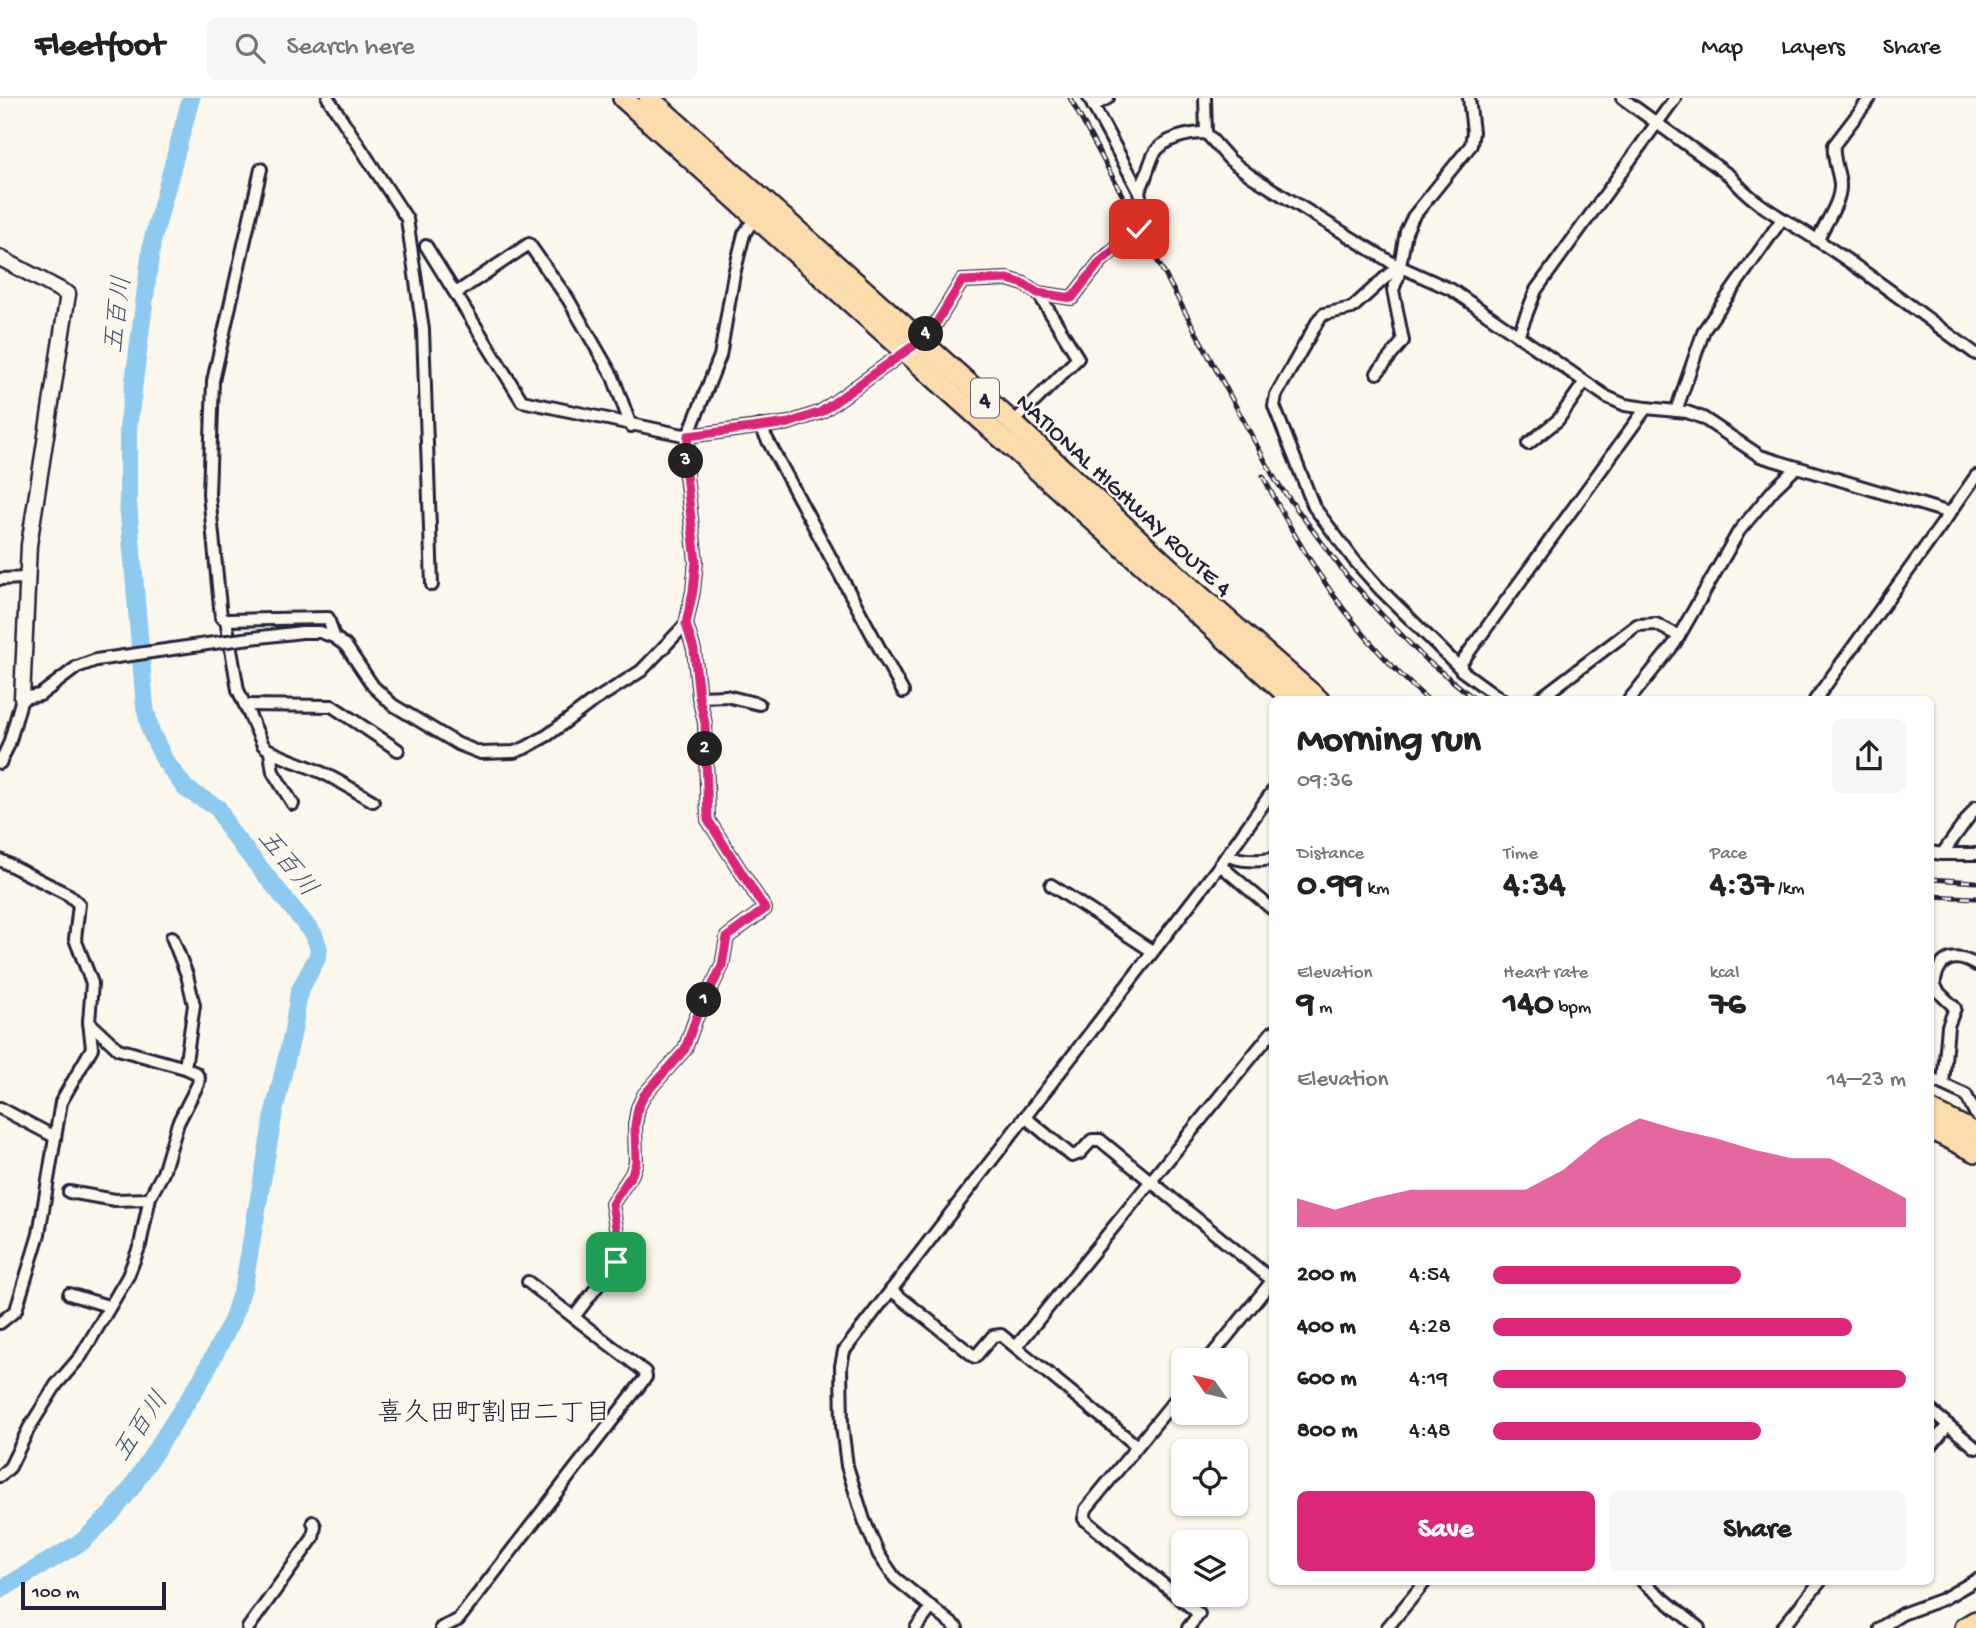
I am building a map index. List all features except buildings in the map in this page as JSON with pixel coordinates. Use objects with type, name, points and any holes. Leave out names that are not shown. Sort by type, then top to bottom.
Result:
[{"type":"highway","name":"NATIONAL HIGHWAY ROUTE 4","points":[[623,98],[756,216],[913,346],[1013,423],[1189,586],[1314,696]]},
{"type":"highway","name":"NATIONAL HIGHWAY ROUTE 4","points":[[649,98],[1289,696]]},
{"type":"highway","points":[[1934,1112],[1976,1133]]},
{"type":"highway","points":[[1934,1131],[1976,1152]]},
{"type":"highway","points":[[1966,1628],[1976,1622]]},
{"type":"street","points":[[328,98],[407,219],[424,330],[432,585]]},
{"type":"street","points":[[426,246],[522,401],[688,436],[789,423],[821,412],[913,346],[935,325],[962,281],[1008,279],[1024,284],[1038,293],[1072,298],[1077,295],[1100,262],[1144,222],[1139,191],[1091,102],[1108,98]]},
{"type":"street","points":[[1205,98],[1206,133],[1230,160],[1398,266],[1452,290],[1584,383],[1616,401],[1646,408],[1687,412],[1703,418],[1751,452],[1950,513]]},
{"type":"street","points":[[1377,373],[1403,341],[1393,298],[1406,232],[1413,217],[1471,145],[1473,132],[1469,98]]},
{"type":"street","points":[[1622,98],[1730,176],[1743,192],[1818,240],[1976,354]]},
{"type":"street","points":[[1518,336],[1536,290],[1675,98]]},
{"type":"street","points":[[1818,240],[1839,196],[1840,182],[1834,145],[1870,98]]},
{"type":"street","points":[[1139,191],[1158,148],[1183,136],[1206,133]]},
{"type":"street","points":[[261,169],[224,326],[211,400],[209,494],[221,617],[226,620],[328,618],[334,637]]},
{"type":"street","points":[[574,1317],[616,1262],[620,1251],[612,1204],[632,1174],[636,1162],[636,1115],[644,1095],[685,1049],[696,1018],[722,966],[727,937],[765,909],[708,820],[705,723],[694,650],[686,624],[696,561],[686,475],[688,436],[720,356],[744,234],[756,216]]},
{"type":"street","points":[[1676,411],[1704,330],[1782,219]]},
{"type":"street","points":[[456,293],[529,244],[568,299],[612,377],[632,426]]},
{"type":"street","points":[[0,258],[68,294],[29,545],[22,698],[9,744],[0,763]]},
{"type":"street","points":[[1398,266],[1352,308],[1324,314],[1319,319],[1276,395],[1274,406],[1314,506],[1354,560],[1379,589],[1460,667],[1497,696]]},
{"type":"street","points":[[1013,423],[1078,358],[1038,293]]},
{"type":"street","points":[[1528,444],[1558,420],[1584,383]]},
{"type":"street","points":[[1460,667],[1646,408]]},
{"type":"street","points":[[760,426],[903,692]]},
{"type":"street","points":[[1632,696],[1679,636],[1739,531],[1774,489],[1797,468]]},
{"type":"street","points":[[1818,696],[1976,476]]},
{"type":"street","points":[[0,579],[26,578]]},
{"type":"street","points":[[226,620],[239,690],[257,734],[270,752],[273,772],[293,804]]},
{"type":"street","points":[[22,698],[40,695],[78,667],[96,660],[235,640],[320,632],[334,637],[346,646],[373,686],[405,713],[472,751],[500,753],[525,748],[548,735],[589,704],[641,671],[686,624]]},
{"type":"street","points":[[1543,696],[1637,625],[1656,624],[1679,636]]},
{"type":"street","points":[[699,697],[726,696],[759,704]]},
{"type":"street","points":[[246,705],[332,706],[398,750]]},
{"type":"street","points":[[270,752],[284,755],[322,772],[373,801]]},
{"type":"street","points":[[957,1628],[895,1578],[879,1555],[864,1520],[847,1466],[842,1408],[843,1357],[847,1346],[1220,865],[1269,796]]},
{"type":"street","points":[[1942,854],[1976,807]]},
{"type":"street","points":[[1934,853],[1976,854]]},
{"type":"street","points":[[1227,855],[1238,860],[1269,859]]},
{"type":"street","points":[[0,860],[69,895],[79,904],[75,939],[92,983],[89,1022],[91,1051],[61,1102],[44,1213],[20,1300],[16,1310],[0,1323]]},
{"type":"street","points":[[1220,865],[1269,906]]},
{"type":"street","points":[[1051,885],[1152,951]]},
{"type":"street","points":[[172,937],[187,975],[194,1005],[185,1068]]},
{"type":"street","points":[[1943,1084],[1948,1026],[1955,1008],[1936,988],[1935,980],[1944,961],[1952,957],[1965,959],[1976,965]]},
{"type":"street","points":[[0,1476],[10,1467],[56,1385],[81,1356],[135,1259],[149,1199],[163,1173],[178,1123],[198,1084],[196,1073],[185,1068],[118,1049],[89,1022]]},
{"type":"street","points":[[1016,1347],[1269,1036]]},
{"type":"street","points":[[1934,1080],[1966,1095],[1976,1115]]},
{"type":"street","points":[[0,1108],[55,1137]]},
{"type":"street","points":[[1025,1117],[1072,1156],[1080,1153],[1092,1140],[1100,1140],[1269,1278]]},
{"type":"street","points":[[69,1192],[115,1200],[149,1199]]},
{"type":"street","points":[[441,1628],[458,1620],[646,1377],[645,1372],[527,1282]]},
{"type":"street","points":[[1218,1348],[1269,1284]]},
{"type":"street","points":[[891,1290],[975,1357],[996,1335],[1001,1335],[1137,1446]]},
{"type":"street","points":[[69,1294],[108,1306]]},
{"type":"street","points":[[1171,1405],[1086,1509],[1084,1519],[1199,1614],[1188,1628]]},
{"type":"street","points":[[1934,1413],[1976,1448]]},
{"type":"street","points":[[1934,1442],[1948,1425]]},
{"type":"street","points":[[248,1628],[313,1538],[313,1522]]},
{"type":"street","points":[[1880,1628],[1902,1614],[1943,1599],[1976,1580]]},
{"type":"street","points":[[1387,1628],[1423,1585]]},
{"type":"street","points":[[1647,1585],[1699,1628]]},
{"type":"street","points":[[1782,1628],[1818,1585]]},
{"type":"street","points":[[916,1628],[932,1608]]},
{"type":"street","points":[[458,1620],[470,1628]]},
{"type":"waterway","name":"五百川","points":[[0,1590],[83,1541],[111,1514],[130,1490],[201,1380],[232,1321],[244,1284],[274,1112],[299,992],[319,949],[314,935],[230,831],[218,808],[186,789],[165,761],[151,732],[145,707],[128,503],[128,429],[152,242],[191,98]]},
{"type":"railway","points":[[1070,98],[1276,481],[1346,575],[1382,615],[1424,658],[1471,696]]},
{"type":"railway","points":[[1263,476],[1279,508],[1334,596],[1377,650],[1424,696]]},
{"type":"railway","points":[[1934,879],[1976,882]]},
{"type":"railway","points":[[1934,896],[1976,898]]},
{"type":"district","name":"喜久田町割田二丁目","points":[[494,1411]]},
{"type":"route","points":[[616,1262],[620,1251],[612,1204],[632,1174],[636,1162],[635,1125],[638,1108],[658,1077],[685,1049],[696,1018],[722,966],[727,937],[765,909],[708,820],[705,723],[694,650],[686,624],[696,561],[686,475],[688,436],[789,423],[821,412],[920,341],[935,325],[962,281],[1008,279],[1024,284],[1038,293],[1072,298],[1077,295],[1089,274],[1100,262],[1139,229]]}]
